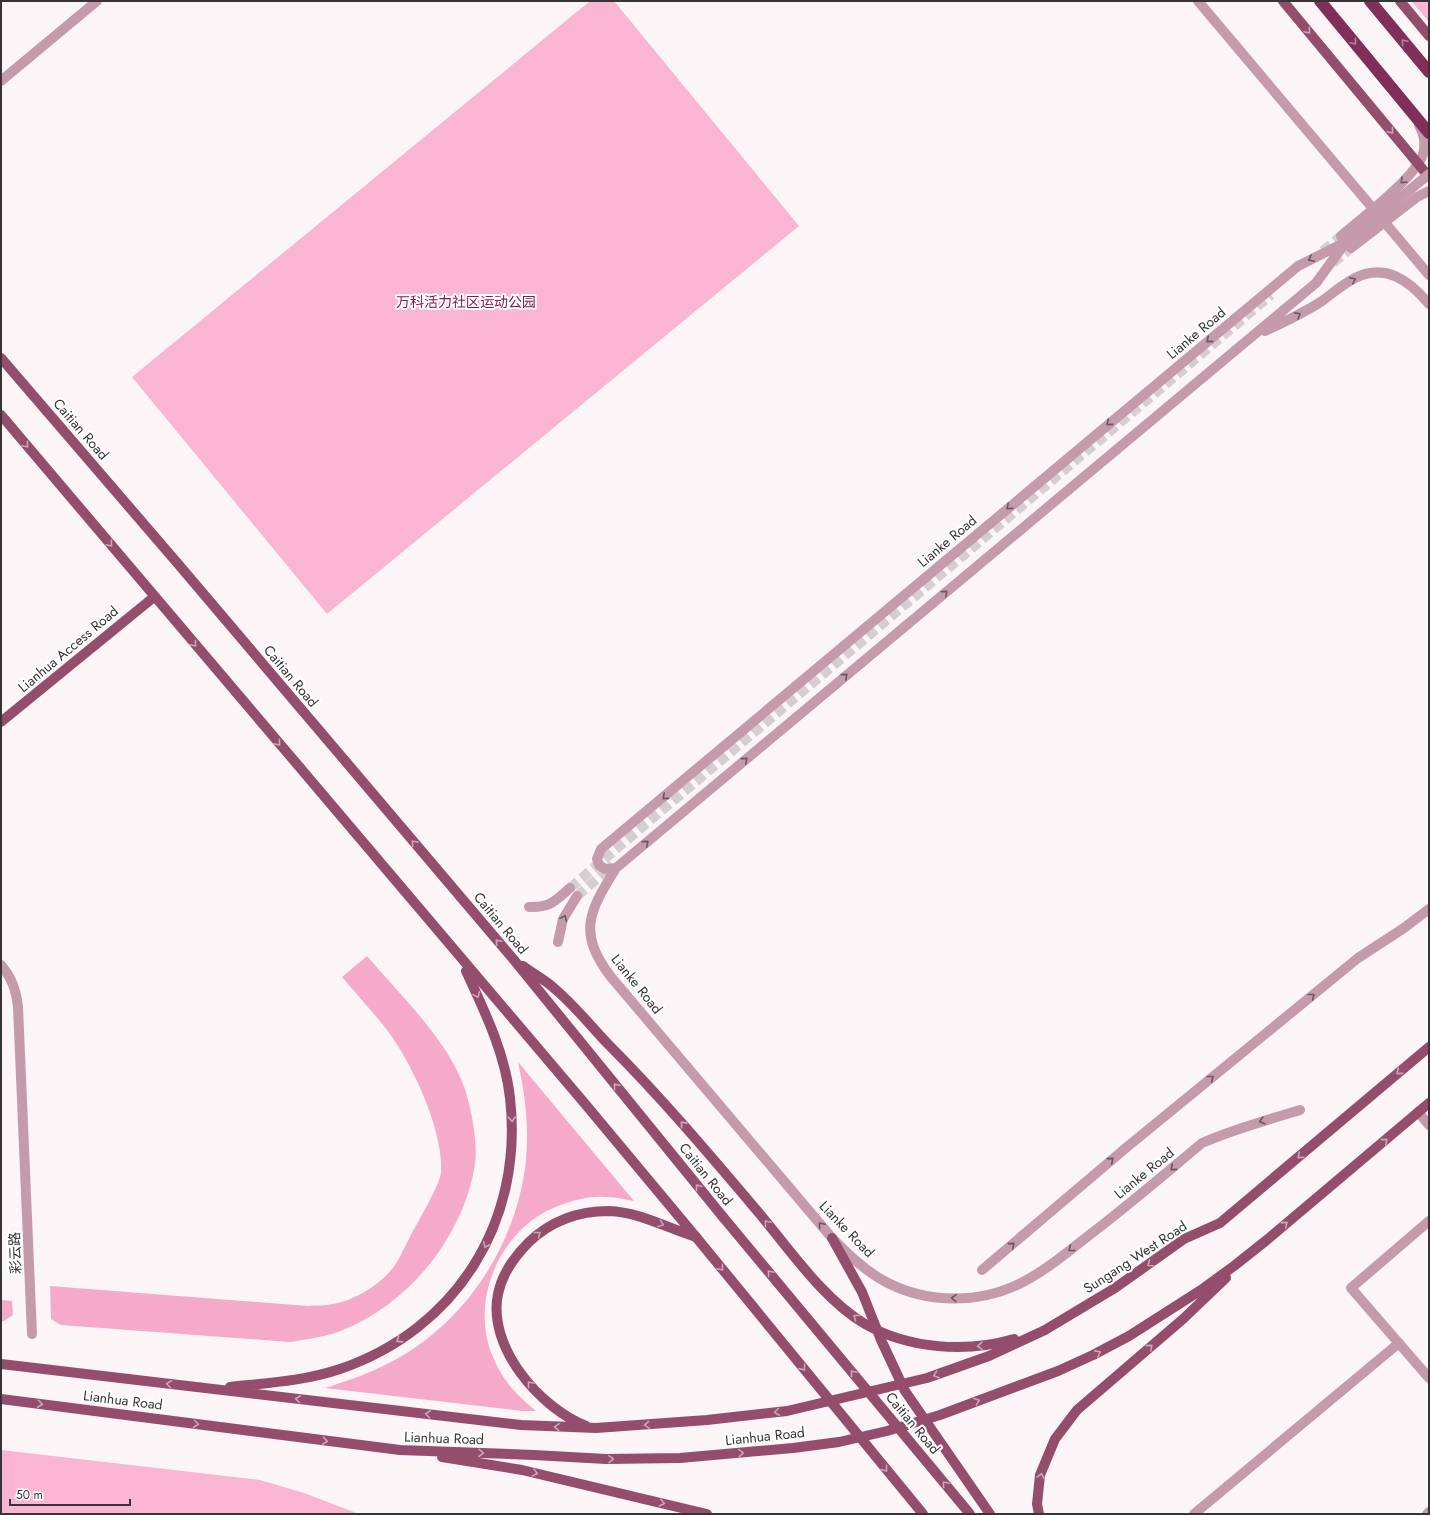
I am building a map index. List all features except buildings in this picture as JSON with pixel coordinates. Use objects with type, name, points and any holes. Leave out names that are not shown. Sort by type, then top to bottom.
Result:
[{"type":"highway","points":[[1320,1],[1429,132]]},
{"type":"highway","points":[[1370,1],[1429,72]]},
{"type":"main road","points":[[1283,1],[1429,177]]},
{"type":"main road","points":[[1400,1],[1429,36]]},
{"type":"main road","name":"Caitian Road","points":[[1,358],[514,960],[723,1217],[970,1514]]},
{"type":"main road","points":[[1,415],[696,1237],[923,1514]]},
{"type":"main road","name":"Lianhua Access Road","points":[[1,722],[154,597]]},
{"type":"main road","points":[[210,1388],[307,1378],[340,1369],[375,1354],[401,1339],[425,1321],[448,1299],[469,1274],[484,1250],[495,1225],[504,1195],[509,1169],[512,1128],[510,1097],[503,1063],[492,1027],[461,960]]},
{"type":"main road","points":[[514,960],[555,988],[630,1065],[706,1150],[813,1278],[833,1298],[865,1324],[888,1334],[929,1346],[952,1347],[995,1344],[1045,1330]]},
{"type":"main road","name":"Sungang West Road","points":[[856,1396],[927,1378],[989,1356],[1045,1330],[1115,1288],[1184,1239],[1220,1224],[1429,1047]]},
{"type":"main road","points":[[1039,1514],[1037,1504],[1040,1475],[1054,1439],[1077,1410],[1183,1319],[1268,1239],[1429,1103]]},
{"type":"main road","points":[[596,1428],[576,1422],[555,1409],[529,1383],[515,1363],[502,1336],[498,1317],[498,1294],[505,1274],[517,1255],[539,1233],[557,1222],[578,1214],[598,1211],[620,1212],[650,1220],[696,1237]]},
{"type":"main road","points":[[832,1238],[862,1292],[881,1340],[905,1391],[990,1514]]},
{"type":"main road","name":"Lianhua Road","points":[[1,1399],[400,1450],[606,1459],[680,1458],[793,1448],[839,1442],[887,1431],[940,1415],[1058,1371],[1129,1336],[1201,1290],[1268,1239]]},
{"type":"main road","name":"Lianhua Road","points":[[1,1364],[521,1425],[596,1428],[707,1420],[787,1411],[856,1396]]},
{"type":"main road","points":[[400,1450],[522,1470],[707,1514]]},
{"type":"street","points":[[1,81],[97,1]]},
{"type":"street","points":[[1198,1],[1429,275]]},
{"type":"street","name":"Lianke Road","points":[[1300,1110],[1219,1135],[1202,1143],[1055,1262],[1023,1282],[995,1294],[968,1299],[923,1296],[886,1282],[869,1272],[832,1238],[601,964],[591,941],[590,919],[596,903],[616,868],[1316,283],[1372,209],[1404,181],[1419,164],[1423,155],[1424,135],[1411,111]]},
{"type":"street","name":"Lianke Road","points":[[1346,242],[1429,174]]},
{"type":"street","name":"Lianke Road","points":[[616,868],[605,869],[599,865],[597,859],[601,849],[1298,266],[1383,222],[1429,191]]},
{"type":"street","points":[[1250,338],[1292,318],[1321,302],[1355,278],[1368,273],[1392,275],[1404,280],[1416,289],[1429,304]]},
{"type":"street","points":[[529,907],[541,908],[573,892],[563,919],[558,942]]},
{"type":"street","points":[[982,1270],[1127,1147],[1358,958],[1404,928],[1429,909]]},
{"type":"street","points":[[1,965],[14,987],[18,1007],[32,1334]]},
{"type":"street","points":[[1418,1112],[1429,1125]]},
{"type":"street","points":[[1429,1221],[1351,1288],[1429,1378]]},
{"type":"street","points":[[1194,1514],[1399,1343]]},
{"type":"green space","name":"万科活力社区运动公园","points":[[590,1],[614,1],[799,226],[327,614],[132,377]]},
{"type":"green space","points":[[1411,1],[1429,1],[1429,22]]},
{"type":"green space","points":[[1,1450],[260,1480],[304,1493],[359,1514],[1,1514]]},
{"type":"shaded area","points":[[367,956],[408,1002],[447,1053],[465,1089],[472,1118],[476,1150],[474,1170],[467,1196],[457,1220],[444,1244],[428,1266],[410,1286],[389,1304],[367,1318],[343,1330],[317,1338],[290,1342],[61,1325],[51,1319],[50,1286],[308,1306],[330,1305],[351,1299],[369,1289],[385,1277],[398,1259],[436,1187],[441,1173],[441,1156],[432,1118],[416,1079],[406,1060],[387,1030],[342,977]]},
{"type":"shaded area","points":[[518,1062],[634,1201],[610,1197],[592,1197],[569,1202],[545,1212],[531,1221],[512,1240],[494,1271],[488,1288],[485,1305],[487,1340],[501,1373],[516,1393],[536,1411],[522,1411],[325,1388],[371,1372],[413,1349],[439,1329],[462,1306],[482,1280],[498,1252],[512,1222],[521,1191],[526,1159],[527,1122],[523,1086]]},
{"type":"shaded area","points":[[1,1300],[12,1301],[13,1315],[4,1321],[1,1321]]},
{"type":"tunnel","points":[[1323,251],[1341,236]]},
{"type":"tunnel","points":[[1333,263],[1351,248]]},
{"type":"tunnel","points":[[570,888],[1271,295]]},
{"type":"tunnel","points":[[577,896],[613,865]]}]
